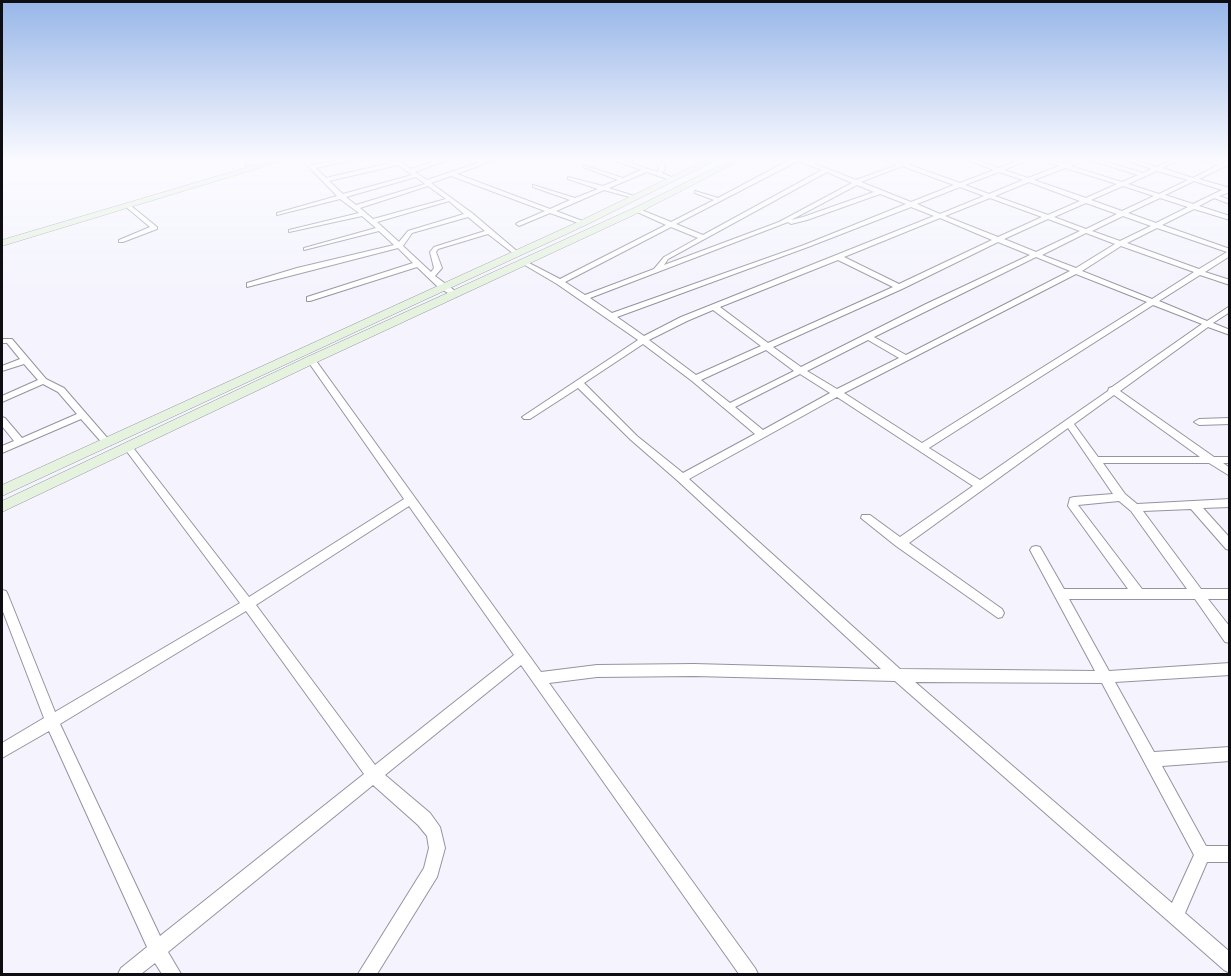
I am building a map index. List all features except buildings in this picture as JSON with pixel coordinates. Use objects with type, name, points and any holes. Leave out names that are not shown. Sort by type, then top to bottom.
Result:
[{"type":"main road","points":[[2,238],[114,204]]},
{"type":"main road","points":[[2,243],[136,204]]},
{"type":"main road","points":[[2,491],[442,286],[583,223],[636,204]]},
{"type":"main road","points":[[2,507],[311,360],[525,263],[636,204]]},
{"type":"street","points":[[279,214],[315,204]]},
{"type":"street","points":[[352,204],[442,286],[455,295]]},
{"type":"street","points":[[357,207],[367,204]]},
{"type":"street","points":[[372,220],[434,204]]},
{"type":"street","points":[[457,204],[516,253]]},
{"type":"street","points":[[529,204],[583,223]]},
{"type":"street","points":[[519,224],[567,204]]},
{"type":"street","points":[[636,204],[673,225],[703,238]]},
{"type":"street","points":[[560,282],[712,204]]},
{"type":"street","points":[[657,270],[666,258],[766,204]]},
{"type":"street","points":[[584,298],[781,223],[818,204]]},
{"type":"street","points":[[781,223],[805,219],[847,204]]},
{"type":"street","points":[[611,316],[806,246],[911,204],[1230,333]]},
{"type":"street","points":[[527,417],[643,340],[714,307],[972,204]]},
{"type":"street","points":[[1009,204],[1230,283]]},
{"type":"street","points":[[694,379],[769,347],[1078,204]]},
{"type":"street","points":[[1096,204],[1230,252]]},
{"type":"street","points":[[729,407],[799,370],[1143,204]]},
{"type":"street","points":[[1183,204],[1230,218]]},
{"type":"street","points":[[682,478],[904,357],[1076,271],[1120,244],[1160,226],[1196,204]]},
{"type":"street","points":[[121,242],[156,228],[128,206]]},
{"type":"street","points":[[291,231],[364,214]]},
{"type":"street","points":[[250,285],[300,270],[399,246],[410,232],[470,214]]},
{"type":"street","points":[[306,249],[381,229]]},
{"type":"street","points":[[431,276],[438,268],[434,252],[436,248],[490,231]]},
{"type":"street","points":[[921,448],[1230,252]]},
{"type":"street","points":[[838,257],[899,287]]},
{"type":"street","points":[[525,263],[560,282],[611,316],[763,435]]},
{"type":"street","points":[[310,299],[418,264]]},
{"type":"street","points":[[714,307],[799,370],[980,485]]},
{"type":"street","points":[[900,543],[1112,390],[1230,309]]},
{"type":"street","points":[[868,337],[904,357]]},
{"type":"street","points":[[2,340],[9,341],[43,381],[62,390],[107,443]]},
{"type":"street","points":[[2,369],[25,360]]},
{"type":"street","points":[[311,360],[749,975]]},
{"type":"street","points":[[2,399],[43,381]]},
{"type":"street","points":[[579,384],[634,438],[682,478],[896,674],[1230,964]]},
{"type":"street","points":[[1112,390],[1230,473]]},
{"type":"street","points":[[2,450],[83,415]]},
{"type":"street","points":[[2,420],[20,442]]},
{"type":"street","points":[[1199,422],[1230,421]]},
{"type":"street","points":[[1068,422],[1121,497],[1135,508],[1230,638]]},
{"type":"street","points":[[128,447],[248,604],[373,775],[424,819],[434,832],[437,848],[431,871],[367,975]]},
{"type":"street","points":[[1094,460],[1230,460]]},
{"type":"street","points":[[1121,497],[1074,501],[1072,506],[1138,593]]},
{"type":"street","points":[[2,751],[248,604],[411,500]]},
{"type":"street","points":[[1135,508],[1230,502]]},
{"type":"street","points":[[1194,505],[1230,546]]},
{"type":"street","points":[[866,518],[998,613]]},
{"type":"street","points":[[1036,550],[1202,854]]},
{"type":"street","points":[[1062,594],[1230,594]]},
{"type":"street","points":[[2,595],[52,721],[157,950],[172,975]]},
{"type":"street","points":[[127,975],[522,656]]},
{"type":"street","points":[[538,678],[597,671],[694,670],[1103,676],[1230,669]]},
{"type":"street","points":[[1150,760],[1230,754]]},
{"type":"street","points":[[1175,916],[1202,854]]},
{"type":"street","points":[[1202,854],[1230,854]]}]
